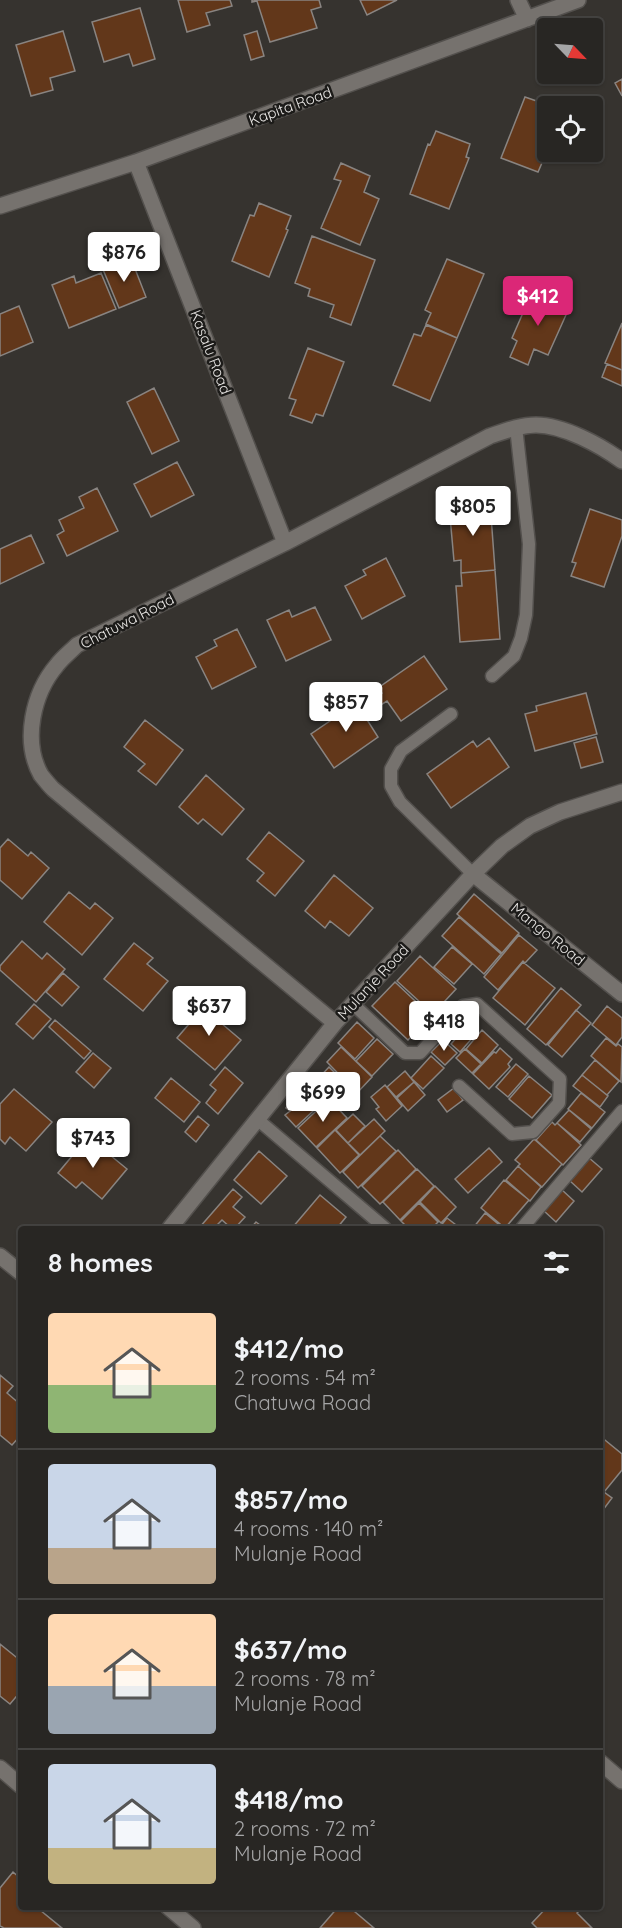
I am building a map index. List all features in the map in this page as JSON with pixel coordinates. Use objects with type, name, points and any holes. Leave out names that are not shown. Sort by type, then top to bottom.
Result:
[{"type":"street","points":[[518,0],[527,19]]},
{"type":"street","name":"Kapita Road","points":[[0,206],[136,162],[578,0]]},
{"type":"street","name":"Kasalu Road","points":[[136,162],[285,543]]},
{"type":"street","name":"Chatuwa Road","points":[[335,1023],[53,789],[42,775],[35,760],[32,740],[33,712],[42,688],[56,665],[77,645],[285,543],[490,436],[516,428],[537,425],[559,429],[608,450],[622,461]]},
{"type":"street","name":"Mulanje Road","points":[[172,1226],[335,1023],[473,874],[502,846],[530,826],[560,812],[622,792]]},
{"type":"street","name":"Mango Road","points":[[473,874],[622,994]]},
{"type":"street","points":[[0,1256],[18,1271]]},
{"type":"street","points":[[603,1764],[620,1775]]},
{"type":"street","points":[[0,1768],[18,1783]]},
{"type":"street","points":[[172,1910],[193,1928]]},
{"type":"lane","points":[[492,676],[514,656],[526,615],[529,544],[516,428]]},
{"type":"lane","points":[[451,714],[401,751],[391,769],[391,786],[400,802],[473,874]]},
{"type":"lane","points":[[353,1004],[405,1053],[420,1053],[463,1006],[477,1004],[560,1079],[559,1103],[533,1132],[512,1134],[459,1086]]},
{"type":"lane","points":[[524,1226],[622,1111]]},
{"type":"lane","points":[[257,1119],[383,1226]]},
{"type":"building","points":[[178,0],[230,0],[232,6],[206,13],[210,25],[187,32]]},
{"type":"building","points":[[252,0],[319,0],[321,7],[311,10],[317,28],[270,42],[257,1],[252,2]]},
{"type":"building","points":[[360,0],[397,0],[367,15]]},
{"type":"building","points":[[140,8],[155,59],[133,66],[129,54],[104,62],[92,22]]},
{"type":"building","points":[[63,31],[75,71],[50,78],[53,90],[31,96],[16,45]]},
{"type":"building","points":[[257,31],[264,56],[251,60],[244,35]]},
{"type":"building","points":[[622,79],[622,96],[615,83]]},
{"type":"building","points":[[525,97],[537,101],[537,162],[542,162],[538,172],[501,158]]},
{"type":"building","points":[[436,131],[470,144],[466,157],[469,158],[449,209],[410,194],[428,144],[430,145]]},
{"type":"building","points":[[341,163],[370,176],[364,192],[379,199],[360,245],[321,228],[341,181],[334,179]]},
{"type":"building","points":[[259,203],[291,216],[286,229],[288,230],[269,277],[232,261],[250,215],[254,216]]},
{"type":"building","points":[[312,236],[375,260],[351,325],[330,317],[334,305],[308,296],[310,289],[295,283]]},
{"type":"building","points":[[447,259],[484,274],[457,338],[426,324],[431,313],[425,310]]},
{"type":"building","points":[[118,261],[120,265],[132,261],[146,297],[119,308],[102,267]]},
{"type":"building","points":[[101,273],[116,309],[69,328],[52,285],[74,276],[76,283]]},
{"type":"building","points":[[533,290],[570,306],[548,355],[534,349],[528,365],[510,357],[517,341],[512,338]]},
{"type":"building","points":[[19,306],[33,342],[0,356],[0,314]]},
{"type":"building","points":[[622,323],[622,370],[605,363]]},
{"type":"building","points":[[426,325],[457,338],[430,401],[393,385],[414,334],[421,336]]},
{"type":"building","points":[[308,348],[344,362],[323,416],[316,414],[312,423],[290,415],[296,400],[289,398]]},
{"type":"building","points":[[607,364],[622,370],[622,386],[602,377]]},
{"type":"building","points":[[154,388],[179,441],[152,454],[127,402]]},
{"type":"building","points":[[177,462],[194,495],[151,517],[134,484]]},
{"type":"building","points":[[97,488],[118,531],[67,556],[57,535],[64,531],[59,520],[84,508],[79,497]]},
{"type":"building","points":[[490,502],[495,570],[461,573],[461,560],[454,561],[449,505]]},
{"type":"building","points":[[590,509],[622,520],[622,536],[604,587],[571,576],[576,563],[572,562]]},
{"type":"building","points":[[31,535],[44,563],[0,584],[0,549]]},
{"type":"building","points":[[386,558],[405,596],[362,619],[345,586],[366,575],[363,570]]},
{"type":"building","points":[[495,570],[500,639],[460,642],[456,586],[462,586],[461,573]]},
{"type":"building","points":[[315,607],[331,640],[286,661],[267,620],[289,610],[292,617]]},
{"type":"building","points":[[237,629],[256,667],[212,689],[196,657],[217,646],[214,640]]},
{"type":"building","points":[[424,656],[447,689],[401,721],[387,701],[376,708],[371,701],[382,693],[378,688]]},
{"type":"building","points":[[586,693],[597,734],[535,751],[525,714],[537,711],[536,706]]},
{"type":"building","points":[[364,694],[374,708],[364,715],[378,737],[334,768],[311,734],[352,706],[350,704]]},
{"type":"building","points":[[145,720],[183,750],[156,785],[138,771],[145,764],[124,747]]},
{"type":"building","points":[[596,737],[603,762],[581,768],[574,743]]},
{"type":"building","points":[[489,738],[509,767],[451,808],[427,774],[473,741],[477,747]]},
{"type":"building","points":[[206,775],[244,809],[222,835],[203,819],[198,824],[179,807]]},
{"type":"building","points":[[269,832],[304,861],[275,896],[257,881],[264,873],[247,859]]},
{"type":"building","points":[[8,839],[28,856],[31,852],[49,868],[22,899],[0,880],[0,848]]},
{"type":"building","points":[[334,875],[373,908],[349,936],[330,921],[325,928],[305,911]]},
{"type":"building","points":[[69,892],[90,909],[95,903],[113,918],[82,955],[44,922]]},
{"type":"building","points":[[474,894],[519,933],[502,953],[457,914]]},
{"type":"building","points":[[459,917],[501,954],[484,974],[442,936]]},
{"type":"building","points":[[519,935],[537,950],[525,963],[523,961],[498,990],[484,977]]},
{"type":"building","points":[[22,941],[42,959],[47,953],[65,969],[36,1002],[0,970],[0,966]]},
{"type":"building","points":[[134,943],[153,958],[147,964],[168,981],[143,1011],[104,979]]},
{"type":"building","points":[[452,947],[472,964],[454,984],[434,967]]},
{"type":"building","points":[[420,956],[456,989],[433,1014],[397,981]]},
{"type":"building","points":[[523,962],[555,988],[525,1025],[493,998]]},
{"type":"building","points":[[63,973],[79,987],[62,1006],[46,992]]},
{"type":"building","points":[[395,982],[431,1016],[408,1040],[372,1006]]},
{"type":"building","points":[[561,988],[581,1005],[546,1045],[527,1029]]},
{"type":"building","points":[[208,1002],[226,1017],[221,1023],[241,1040],[215,1070],[177,1038]]},
{"type":"building","points":[[34,1004],[51,1019],[33,1039],[16,1024]]},
{"type":"building","points":[[607,1006],[622,1018],[622,1037],[616,1045],[592,1025]]},
{"type":"building","points":[[576,1010],[591,1023],[562,1057],[548,1045]]},
{"type":"building","points":[[55,1020],[91,1051],[84,1059],[49,1027]]},
{"type":"building","points":[[357,1022],[374,1038],[355,1059],[338,1043]]},
{"type":"building","points":[[466,1027],[475,1035],[460,1052],[451,1044]]},
{"type":"building","points":[[482,1030],[498,1045],[482,1063],[466,1049]]},
{"type":"building","points":[[606,1038],[616,1046],[618,1044],[622,1047],[621,1082],[591,1056]]},
{"type":"building","points":[[377,1039],[393,1054],[372,1076],[356,1061]]},
{"type":"building","points":[[443,1040],[457,1053],[445,1065],[431,1052]]},
{"type":"building","points":[[341,1047],[372,1077],[357,1093],[327,1062]]},
{"type":"building","points":[[500,1048],[512,1059],[508,1064],[510,1067],[489,1089],[473,1074]]},
{"type":"building","points":[[465,1049],[481,1064],[472,1073],[456,1058]]},
{"type":"building","points":[[93,1053],[111,1068],[94,1088],[76,1072]]},
{"type":"building","points":[[431,1056],[444,1068],[423,1089],[411,1078]]},
{"type":"building","points":[[595,1060],[619,1081],[607,1095],[582,1075]]},
{"type":"building","points":[[516,1064],[528,1074],[508,1097],[496,1087]]},
{"type":"building","points":[[225,1067],[243,1083],[218,1114],[206,1103],[216,1090],[210,1085]]},
{"type":"building","points":[[329,1067],[357,1095],[342,1109],[315,1082]]},
{"type":"building","points":[[405,1071],[414,1082],[396,1097],[387,1087]]},
{"type":"building","points":[[582,1075],[608,1096],[600,1107],[573,1086]]},
{"type":"building","points":[[529,1076],[552,1095],[532,1118],[509,1099]]},
{"type":"building","points":[[171,1078],[200,1102],[184,1122],[155,1098]]},
{"type":"building","points":[[414,1082],[425,1095],[408,1111],[397,1098]]},
{"type":"building","points":[[313,1083],[327,1098],[296,1127],[285,1115],[290,1111],[286,1108]]},
{"type":"building","points":[[385,1085],[402,1106],[386,1121],[376,1109],[379,1107],[371,1097]]},
{"type":"building","points":[[454,1088],[463,1100],[447,1112],[438,1100]]},
{"type":"building","points":[[14,1089],[52,1122],[26,1151],[10,1137],[5,1144],[0,1139],[0,1104]]},
{"type":"building","points":[[581,1093],[605,1112],[592,1128],[568,1109]]},
{"type":"building","points":[[329,1099],[347,1118],[316,1147],[298,1128]]},
{"type":"building","points":[[569,1110],[591,1129],[580,1142],[557,1123]]},
{"type":"building","points":[[353,1114],[365,1126],[348,1143],[336,1130]]},
{"type":"building","points":[[198,1116],[209,1125],[196,1142],[185,1132]]},
{"type":"building","points":[[374,1119],[385,1131],[360,1155],[348,1143]]},
{"type":"building","points":[[552,1122],[555,1125],[557,1123],[581,1145],[563,1165],[536,1140]]},
{"type":"building","points":[[335,1130],[359,1155],[340,1173],[317,1148]]},
{"type":"building","points":[[380,1136],[396,1151],[358,1188],[343,1172]]},
{"type":"building","points":[[88,1137],[127,1169],[102,1199],[82,1182],[76,1188],[58,1173]]},
{"type":"building","points":[[534,1139],[562,1164],[542,1187],[518,1166],[520,1164],[515,1160]]},
{"type":"building","points":[[489,1148],[502,1162],[468,1193],[455,1179]]},
{"type":"building","points":[[398,1150],[416,1169],[380,1204],[362,1186]]},
{"type":"building","points":[[259,1151],[287,1176],[261,1204],[234,1180]]},
{"type":"building","points":[[588,1157],[602,1169],[582,1192],[569,1180]]},
{"type":"building","points":[[518,1166],[541,1187],[530,1201],[506,1180]]},
{"type":"building","points":[[417,1169],[434,1186],[400,1220],[383,1202]]},
{"type":"building","points":[[504,1180],[529,1200],[507,1226],[503,1226],[481,1208]]},
{"type":"building","points":[[435,1186],[456,1207],[441,1223],[420,1202]]},
{"type":"building","points":[[233,1189],[242,1197],[233,1207],[245,1217],[237,1226],[229,1226],[222,1220],[216,1226],[201,1226]]},
{"type":"building","points":[[561,1189],[574,1201],[556,1222],[543,1210]]},
{"type":"building","points":[[320,1195],[346,1217],[339,1226],[294,1226]]},
{"type":"building","points":[[419,1203],[438,1222],[434,1226],[406,1226],[401,1221]]},
{"type":"building","points":[[485,1213],[501,1226],[475,1226]]},
{"type":"building","points":[[447,1218],[457,1226],[441,1226]]},
{"type":"building","points":[[0,1375],[13,1386],[7,1393],[18,1402],[18,1438],[12,1445],[0,1435]]},
{"type":"building","points":[[603,1438],[622,1454],[622,1470],[604,1492],[612,1498],[603,1510]]},
{"type":"building","points":[[0,1644],[18,1659],[18,1695],[10,1704],[0,1696]]},
{"type":"building","points":[[13,1872],[18,1876],[18,1910],[40,1910],[62,1928],[4,1928],[0,1926],[0,1888]]},
{"type":"building","points":[[336,1910],[353,1910],[374,1928],[320,1928]]},
{"type":"building","points":[[544,1910],[580,1910],[577,1913],[592,1928],[537,1928],[532,1923]]}]
